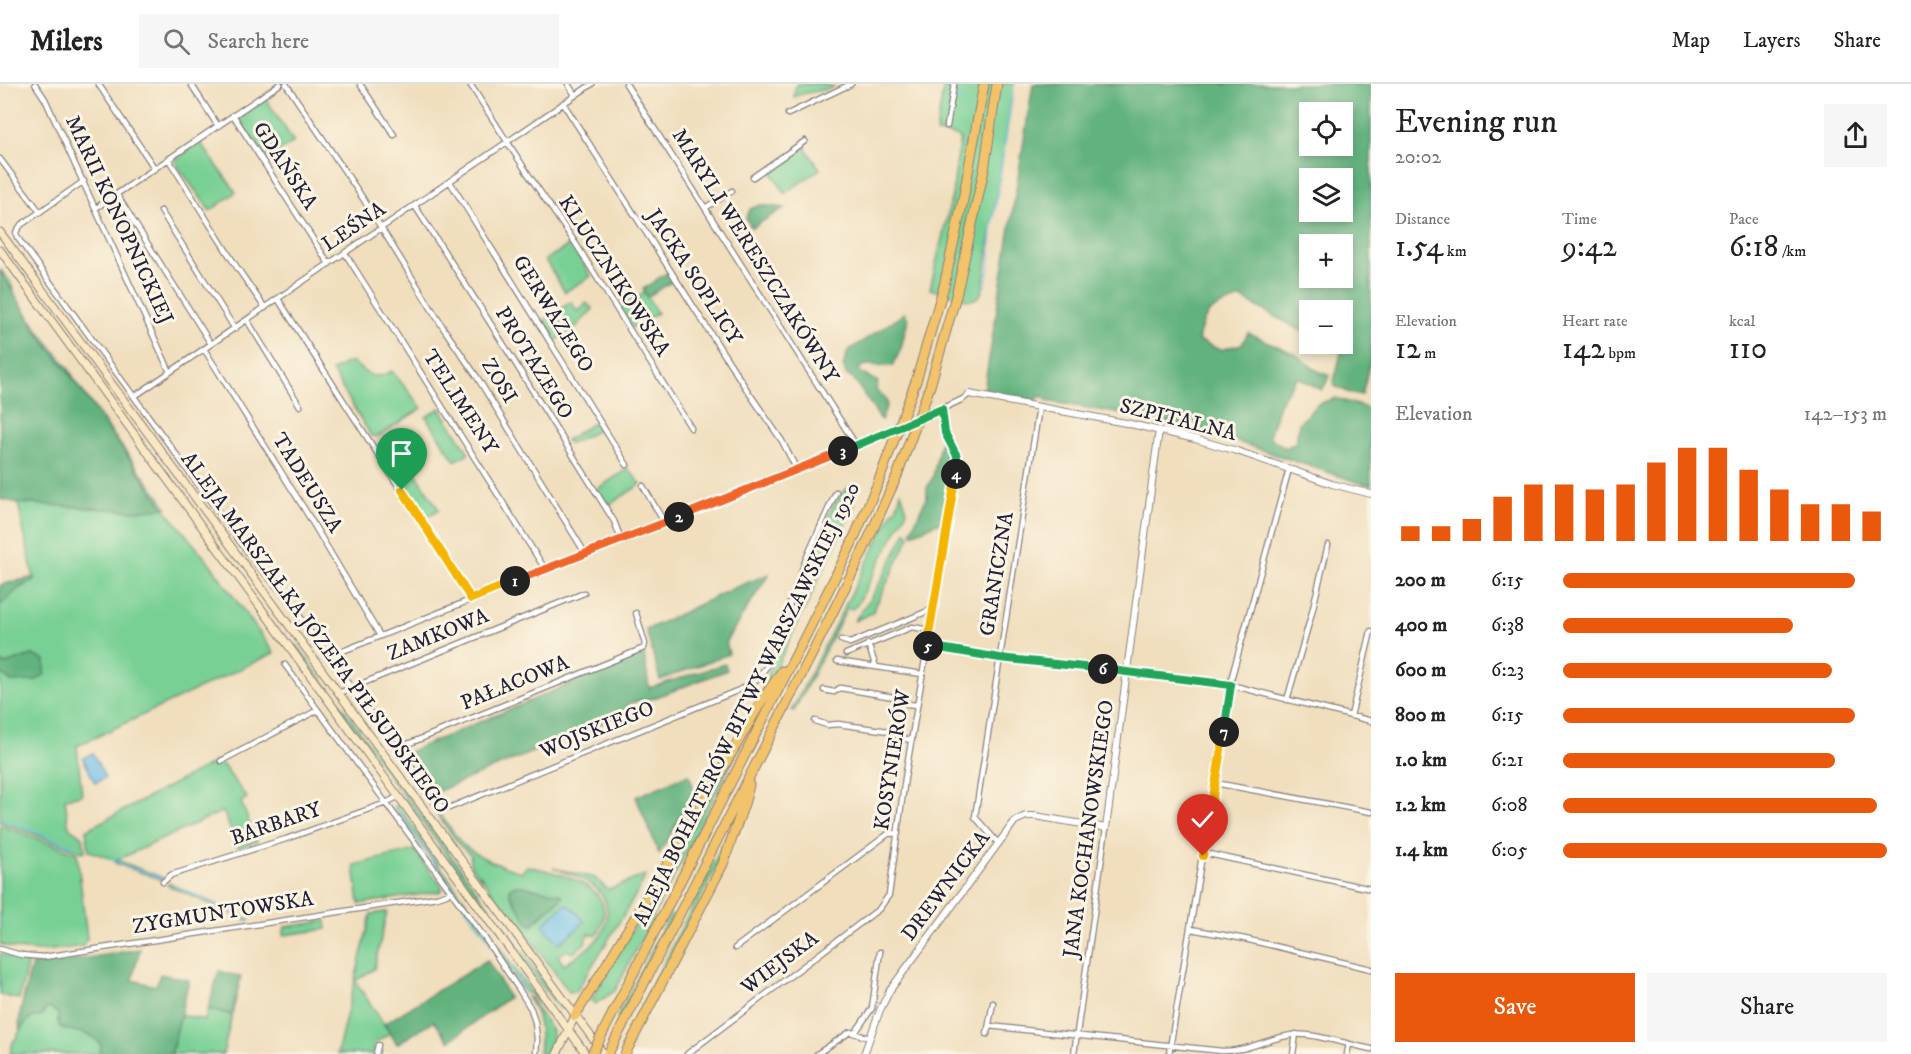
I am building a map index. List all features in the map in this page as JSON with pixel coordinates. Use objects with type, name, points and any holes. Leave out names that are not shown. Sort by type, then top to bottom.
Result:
[{"type":"highway","name":"ALEJA BOHATERÓW BITWY WARSZAWSKIEJ 1920","points":[[592,1054],[804,639],[850,547],[878,483],[916,381],[944,286],[963,200],[984,84]]},
{"type":"highway","name":"ALEJA BOHATERÓW BITWY WARSZAWSKIEJ 1920","points":[[606,1054],[862,553],[897,476],[933,378],[956,296],[978,201],[997,84]]},
{"type":"highway","points":[[575,1016],[664,870],[761,702],[804,639]]},
{"type":"highway","points":[[625,1054],[723,864],[746,801],[752,771]]},
{"type":"main road","name":"ALEJA MARSZAŁKA JÓZEFA PIŁSUDSKIEGO","points":[[0,231],[575,1016],[606,1054]]},
{"type":"main road","name":"ALEJA MARSZAŁKA JÓZEFA PIŁSUDSKIEGO","points":[[0,250],[586,1054]]},
{"type":"main road","points":[[557,1054],[575,1016]]},
{"type":"street","name":"MARII KONOPNICKIEJ","points":[[35,84],[45,99],[84,181],[170,372]]},
{"type":"street","points":[[191,84],[218,126]]},
{"type":"street","points":[[96,208],[280,84]]},
{"type":"street","name":"ZOSI","points":[[286,84],[477,377],[585,553]]},
{"type":"street","points":[[360,84],[393,135]]},
{"type":"street","name":"KLUCZNIKOWSKA","points":[[470,84],[576,243],[691,428]]},
{"type":"street","points":[[568,84],[575,95]]},
{"type":"street","name":"LEŚNA","points":[[135,396],[592,84]]},
{"type":"street","name":"MARYLI WERESZCZAKÓWNY","points":[[626,84],[856,445]]},
{"type":"street","points":[[788,114],[851,84]]},
{"type":"street","points":[[947,126],[954,84]]},
{"type":"street","points":[[99,85],[155,169]]},
{"type":"street","name":"JACKA SOPLICY","points":[[563,103],[782,441],[797,470]]},
{"type":"street","name":"GDAŃSKA","points":[[233,115],[329,264]]},
{"type":"street","points":[[753,177],[805,141]]},
{"type":"street","points":[[0,159],[40,212],[84,181]]},
{"type":"street","points":[[169,160],[265,308]]},
{"type":"street","name":"GERWAZEGO","points":[[450,182],[627,465]]},
{"type":"street","points":[[705,208],[732,190]]},
{"type":"street","points":[[117,195],[211,344]]},
{"type":"street","name":"PROTAZEGO","points":[[415,206],[488,318],[614,521],[621,539]]},
{"type":"street","points":[[161,211],[235,329]]},
{"type":"street","name":"ALEJA MARSZAŁKA JÓZEFA PIŁSUDSKIEGO","points":[[40,212],[18,228],[16,232],[20,241],[258,566],[288,598],[328,657],[444,810]]},
{"type":"street","name":"TELIMENY","points":[[345,253],[545,569]]},
{"type":"street","points":[[278,299],[471,599]]},
{"type":"street","points":[[247,320],[300,406]]},
{"type":"street","name":"TADEUSZA","points":[[204,349],[305,510],[380,636]]},
{"type":"street","name":"SZPITALNA","points":[[328,657],[797,470],[971,395],[1159,430],[1229,448],[1347,489],[1371,494]]},
{"type":"street","name":"GRANICZNA","points":[[998,843],[975,817],[1039,407]]},
{"type":"street","name":"KOSYNIERÓW","points":[[890,895],[917,705],[957,463],[956,450],[945,433],[942,409]]},
{"type":"street","name":"JANA KOCHANOWSKIEGO","points":[[1074,1054],[1159,430]]},
{"type":"street","points":[[1169,1054],[1231,685],[1289,469]]},
{"type":"street","points":[[643,486],[664,522]]},
{"type":"street","name":"WOJSKIEGO","points":[[444,810],[739,690],[760,676],[771,655],[806,559],[836,492]]},
{"type":"street","points":[[1287,700],[1328,545]]},
{"type":"street","name":"ZAMKOWA","points":[[339,693],[584,593]]},
{"type":"street","points":[[841,640],[850,643],[933,609]]},
{"type":"street","name":"PAŁACOWA","points":[[398,748],[644,648],[645,644],[636,613]]},
{"type":"street","points":[[846,654],[912,627],[930,630]]},
{"type":"street","points":[[1351,716],[1371,631]]},
{"type":"street","points":[[868,644],[876,667]]},
{"type":"street","points":[[927,646],[1000,658],[1231,685],[1371,722]]},
{"type":"street","points":[[837,661],[922,674]]},
{"type":"street","name":"ALEJA MARSZAŁKA JÓZEFA PIŁSUDSKIEGO","points":[[285,665],[452,892],[531,1009],[536,1029],[536,1054]]},
{"type":"street","points":[[824,690],[834,692],[840,688],[905,699],[907,704],[917,705]]},
{"type":"street","points":[[221,761],[318,710]]},
{"type":"street","points":[[815,721],[827,725],[838,724],[896,732],[899,738],[912,740]]},
{"type":"street","points":[[1215,783],[1371,812]]},
{"type":"street","name":"BARBARY","points":[[163,882],[171,875],[286,839],[386,803],[399,796]]},
{"type":"street","name":"DREWNICKA","points":[[864,1054],[890,990],[1016,821],[1030,816],[1106,828]]},
{"type":"street","points":[[735,948],[888,834],[898,833]]},
{"type":"street","points":[[1204,853],[1371,889]]},
{"type":"street","name":"ZYGMUNTOWSKA","points":[[0,949],[21,955],[44,957],[437,897],[452,892]]},
{"type":"street","name":"WIEJSKA","points":[[687,1054],[879,909],[890,895]]},
{"type":"street","points":[[1191,929],[1245,939],[1371,969]]},
{"type":"street","points":[[855,1033],[872,1008],[880,952]]},
{"type":"street","points":[[987,1034],[993,1003]]},
{"type":"street","points":[[988,1026],[1228,1051],[1296,1034],[1371,1049]]},
{"type":"street","points":[[817,1054],[850,1032],[870,1038]]},
{"type":"street","points":[[1293,1054],[1296,1034]]},
{"type":"street","points":[[1347,1054],[1349,1044]]},
{"type":"street","points":[[376,1054],[378,1045]]},
{"type":"green space","points":[[796,84],[822,84],[834,87],[794,97]]},
{"type":"green space","points":[[944,84],[1014,84],[982,292],[975,299],[970,300],[930,289],[952,196],[960,138],[936,133]]},
{"type":"green space","points":[[1033,84],[1371,84],[1371,358],[1362,395],[1350,393],[1333,385],[1341,354],[1353,354],[1353,300],[1299,300],[1299,330],[1241,298],[1211,311],[1203,321],[1198,340],[1220,350],[1242,344],[1248,333],[1295,354],[1316,370],[1330,376],[1322,390],[1297,377],[1279,404],[1269,437],[1286,448],[1296,442],[1299,423],[1318,404],[1335,398],[1370,409],[1371,485],[1208,432],[1145,418],[1047,401],[1047,398],[1039,396],[1037,401],[984,390]]},
{"type":"green space","points":[[266,99],[294,142],[266,160],[238,118]]},
{"type":"green space","points":[[200,142],[236,192],[210,211],[174,161]]},
{"type":"green space","points":[[804,146],[820,169],[785,193],[770,170]]},
{"type":"green space","points":[[760,205],[784,208],[752,228],[746,219],[750,209]]},
{"type":"green space","points":[[571,244],[591,276],[565,292],[545,260]]},
{"type":"green space","points":[[0,269],[10,281],[16,297],[35,326],[68,367],[111,432],[167,507],[164,508],[211,565],[274,653],[77,746],[82,795],[65,798],[68,823],[70,828],[83,837],[85,851],[83,852],[0,822],[0,672],[11,682],[32,655],[6,664],[0,663],[0,605],[19,588],[34,580],[18,503],[136,511],[163,507],[65,367],[42,339],[12,293]]},
{"type":"green space","points":[[0,271],[42,339],[65,367],[164,508],[136,511],[18,503],[0,499]]},
{"type":"green space","points":[[668,272],[673,281],[647,297],[643,289]]},
{"type":"green space","points":[[645,292],[657,313],[632,328],[619,308]]},
{"type":"green space","points":[[571,302],[578,312],[586,303],[593,309],[576,327],[554,342],[541,322]]},
{"type":"green space","points":[[905,313],[908,319],[901,348],[893,366],[865,365],[858,369],[878,382],[876,391],[885,397],[887,404],[881,420],[855,381],[846,374],[843,366],[848,351]]},
{"type":"green space","points":[[353,362],[371,375],[381,376],[392,371],[422,408],[377,437],[371,436],[332,371]]},
{"type":"green space","points":[[440,408],[469,453],[455,461],[426,417]]},
{"type":"green space","points":[[598,420],[600,427],[595,432],[568,443],[566,440]]},
{"type":"green space","points":[[945,437],[955,465],[948,493],[945,520],[912,534],[911,531],[933,477],[940,444]]},
{"type":"green space","points":[[394,438],[439,510],[423,519],[379,448]]},
{"type":"green space","points":[[628,469],[641,484],[609,505],[597,489]]},
{"type":"green space","points":[[849,487],[853,504],[855,504],[775,670],[760,696],[816,543],[833,506]]},
{"type":"green space","points":[[901,492],[907,511],[857,605],[852,609],[847,608],[794,711],[792,710],[896,509]]},
{"type":"green space","points":[[906,531],[910,536],[872,613],[854,621],[883,578]]},
{"type":"green space","points":[[769,574],[726,641],[729,654],[660,680],[646,630]]},
{"type":"green space","points":[[34,577],[34,580],[19,588],[0,605],[0,585]]},
{"type":"green space","points":[[297,645],[561,1003],[559,1009],[294,647]]},
{"type":"green space","points":[[644,653],[649,688],[725,664],[727,670],[641,703],[639,700],[627,705],[629,712],[436,792],[408,752]]},
{"type":"green space","points":[[32,655],[45,660],[45,674],[35,681],[11,682],[0,672],[0,663],[6,664]]},
{"type":"green space","points":[[743,741],[615,991],[595,1004],[591,1000]]},
{"type":"green space","points":[[390,750],[394,752],[462,844],[469,849],[490,861],[514,870],[522,872],[527,866],[556,873],[586,886],[597,895],[603,906],[603,919],[596,936],[587,935],[585,943],[573,953],[567,950],[558,956],[564,965],[600,937],[606,924],[607,907],[604,898],[590,884],[553,868],[595,878],[608,890],[646,875],[576,992],[569,992],[515,918],[493,894],[480,874],[480,878],[473,870],[470,862],[471,855],[460,846]],"holes":[[[521,886],[561,894],[561,899],[532,925],[528,923]]]},
{"type":"green space","points":[[219,760],[247,798],[241,802],[257,841],[238,848],[223,811],[117,860],[163,878],[162,880],[89,851],[86,830]]},
{"type":"green space","points":[[689,774],[695,792],[659,854],[636,797]]},
{"type":"green space","points":[[396,805],[399,806],[433,857],[549,1016],[531,994],[524,992],[394,808]]},
{"type":"green space","points":[[0,825],[77,853],[87,939],[83,946],[31,951],[0,944]]},
{"type":"green space","points":[[730,830],[716,868],[623,1051],[621,1048]]},
{"type":"green space","points":[[414,850],[442,886],[442,891],[359,904],[354,865]]},
{"type":"green space","points":[[169,883],[250,920],[167,885]]},
{"type":"green space","points":[[513,886],[563,896],[533,923],[533,926],[528,923],[510,894],[510,888]]},
{"type":"green space","points":[[387,912],[374,969],[355,981],[390,1033],[375,1043],[373,1054],[337,1054],[371,914]]},
{"type":"green space","points":[[670,914],[673,916],[620,1019],[617,1017]]},
{"type":"green space","points":[[326,921],[327,929],[283,935],[285,927]]},
{"type":"green space","points":[[140,949],[132,980],[156,986],[160,974],[189,980],[171,1054],[100,1054],[101,1045],[96,1040],[86,1034],[59,1026],[58,1013],[50,1008],[47,1008],[40,1017],[28,1020],[20,1030],[21,1008],[32,964],[70,961]]},
{"type":"green space","points":[[0,954],[28,961],[19,999],[0,995]]},
{"type":"green space","points":[[487,960],[508,998],[449,1041],[434,1021],[397,1044],[384,1024]]},
{"type":"green space","points":[[219,971],[241,977],[232,1015],[208,1009]]},
{"type":"green space","points":[[527,997],[530,998],[552,1031],[552,1040],[544,1054],[539,1054],[539,1024]]},
{"type":"green space","points":[[47,1008],[58,1013],[58,1022],[64,1029],[93,1037],[101,1045],[100,1054],[10,1054],[13,1042],[24,1024],[35,1016],[40,1016]]},
{"type":"green space","points":[[208,1009],[232,1015],[223,1054],[171,1054],[181,1015],[205,1020]]},
{"type":"water","points":[[93,753],[105,778],[95,783],[83,758]]},
{"type":"water","points":[[566,904],[574,909],[585,922],[559,944],[543,925]]},
{"type":"waterway","points":[[985,287],[1014,84]]},
{"type":"waterway","points":[[960,90],[958,101],[961,101]]},
{"type":"waterway","points":[[785,637],[817,564],[819,564]]},
{"type":"waterway","points":[[397,810],[524,989]]},
{"type":"waterway","points":[[0,818],[74,847]]},
{"type":"waterway","points":[[107,858],[162,879]]},
{"type":"waterway","points":[[174,885],[246,919]]},
{"type":"waterway","points":[[507,912],[534,949]]},
{"type":"route","points":[[402,490],[471,599],[764,483],[942,409],[945,433],[956,450],[957,470],[927,646],[1000,658],[1231,685],[1203,856]]}]
